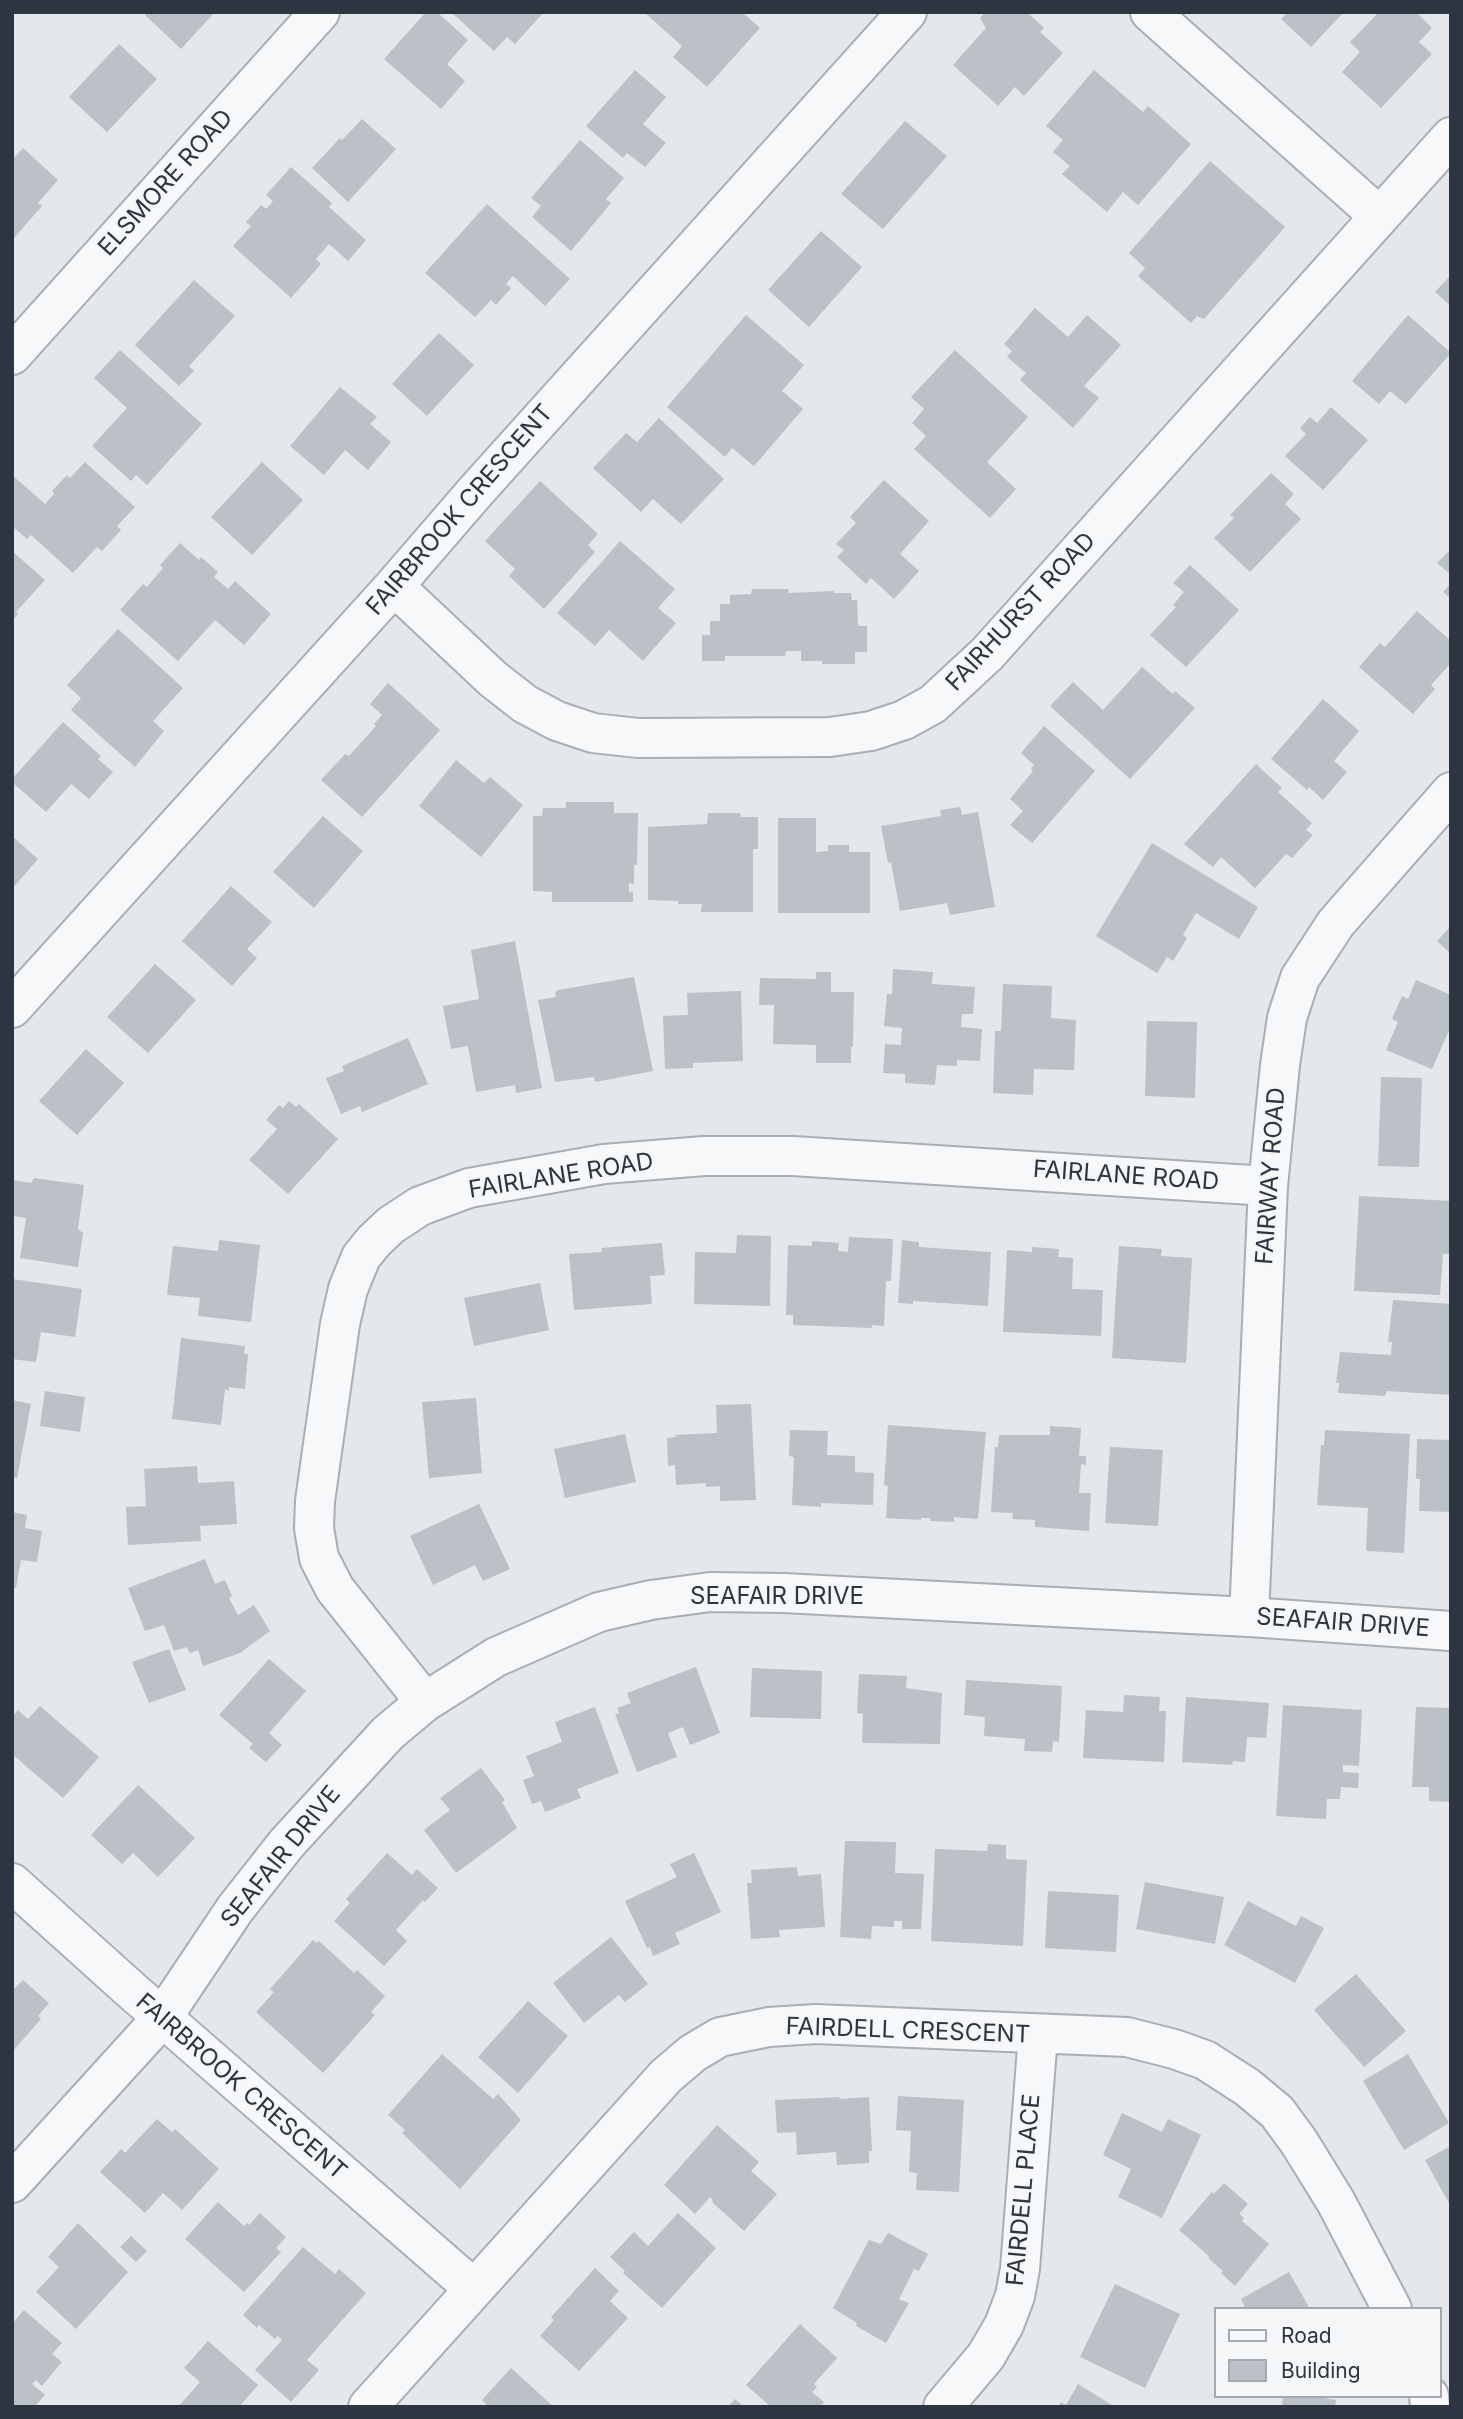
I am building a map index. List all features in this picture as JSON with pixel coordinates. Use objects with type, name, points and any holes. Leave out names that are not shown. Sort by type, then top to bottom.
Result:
[{"type":"street","name":"ELSMORE ROAD","points":[[12,355],[320,12]]},
{"type":"street","name":"FAIRBROOK CRESCENT","points":[[12,1008],[907,12]]},
{"type":"street","points":[[1150,12],[1379,216]]},
{"type":"street","name":"FAIRHURST ROAD","points":[[394,586],[493,679],[525,705],[557,721],[593,733],[638,738],[830,737],[871,731],[904,720],[933,704],[987,654],[1451,136]]},
{"type":"street","name":"FAIRWAY ROAD","points":[[1249,1617],[1268,1186],[1287,1018],[1300,978],[1336,923],[1451,792]]},
{"type":"street","name":"FAIRLANE ROAD","points":[[425,1702],[335,1589],[319,1558],[314,1528],[315,1501],[340,1324],[348,1289],[361,1257],[374,1241],[391,1225],[420,1206],[469,1188],[604,1164],[704,1156],[793,1156],[1268,1186]]},
{"type":"street","name":"SEAFAIR DRIVE","points":[[12,2183],[162,2018],[235,1909],[288,1843],[388,1733],[425,1702],[496,1657],[599,1612],[651,1600],[710,1592],[783,1593],[1249,1617],[1451,1631]]},
{"type":"street","name":"FAIRBROOK CRESCENT","points":[[12,1883],[162,2018],[473,2288]]},
{"type":"street","name":"FAIRDELL CRESCENT","points":[[368,2407],[666,2076],[693,2053],[720,2037],[769,2027],[816,2024],[1128,2037],[1205,2060],[1247,2087],[1277,2112],[1336,2202],[1391,2307]]},
{"type":"street","name":"FAIRDELL PLACE","points":[[943,2407],[986,2356],[1004,2325],[1015,2296],[1020,2269],[1038,2035]]},
{"type":"building","points":[[148,12],[215,12],[181,49],[145,15]]},
{"type":"building","points":[[426,12],[437,12],[468,40],[447,64],[465,81],[441,109],[384,59]]},
{"type":"building","points":[[451,12],[544,12],[515,44],[507,37],[494,51]]},
{"type":"building","points":[[644,12],[742,12],[760,28],[707,87],[673,57],[682,46]]},
{"type":"building","points":[[985,12],[1027,12],[1044,28],[1040,32],[1063,53],[1024,96],[1015,87],[998,106],[953,65],[986,28],[980,18]]},
{"type":"building","points":[[1288,12],[1344,12],[1311,47],[1281,19]]},
{"type":"building","points":[[1379,12],[1416,12],[1432,28],[1419,42],[1432,54],[1381,108],[1342,72],[1360,52],[1350,42]]},
{"type":"building","points":[[119,44],[157,79],[107,132],[69,97]]},
{"type":"building","points":[[635,70],[666,97],[643,124],[666,143],[645,167],[627,153],[623,158],[586,126]]},
{"type":"building","points":[[1094,70],[1143,112],[1148,106],[1191,144],[1138,205],[1123,192],[1107,212],[1062,174],[1070,166],[1053,152],[1063,140],[1046,126]]},
{"type":"building","points":[[362,119],[396,149],[348,202],[312,168]]},
{"type":"building","points":[[905,121],[947,156],[883,229],[841,194]]},
{"type":"building","points":[[580,140],[624,178],[606,199],[611,203],[571,251],[532,217],[541,206],[531,198]]},
{"type":"building","points":[[23,148],[58,180],[38,203],[42,206],[14,238],[12,160]]},
{"type":"building","points":[[1210,161],[1285,227],[1204,319],[1197,316],[1191,323],[1138,276],[1145,268],[1129,253]]},
{"type":"building","points":[[291,167],[332,203],[329,207],[366,240],[348,261],[329,244],[316,259],[321,264],[291,298],[233,246],[251,226],[246,222],[261,205],[266,209],[273,201],[266,195]]},
{"type":"building","points":[[487,204],[570,279],[545,306],[513,276],[506,284],[511,288],[496,305],[491,300],[475,317],[425,273]]},
{"type":"building","points":[[821,231],[862,267],[809,327],[768,290]]},
{"type":"building","points":[[1451,275],[1451,306],[1435,292]]},
{"type":"building","points":[[194,280],[235,316],[189,366],[194,371],[179,386],[135,345]]},
{"type":"building","points":[[1035,308],[1068,337],[1087,315],[1121,345],[1084,386],[1099,398],[1073,428],[1020,380],[1026,373],[1007,357],[1012,351],[1004,344]]},
{"type":"building","points":[[746,315],[804,365],[782,391],[803,409],[754,466],[732,448],[725,457],[667,407]]},
{"type":"building","points":[[1408,315],[1451,353],[1406,404],[1390,391],[1379,404],[1352,381]]},
{"type":"building","points":[[439,333],[474,365],[427,416],[392,384]]},
{"type":"building","points":[[120,350],[202,424],[147,485],[136,475],[131,481],[92,446],[127,408],[94,378]]},
{"type":"building","points":[[955,350],[1028,417],[987,462],[1016,489],[990,518],[914,449],[926,436],[912,423],[924,409],[911,397]]},
{"type":"building","points":[[340,387],[377,417],[370,424],[391,442],[368,470],[345,450],[324,475],[290,446]]},
{"type":"building","points":[[1331,407],[1368,440],[1323,490],[1285,456],[1306,434],[1300,428],[1310,417],[1317,423]]},
{"type":"building","points":[[659,418],[724,479],[681,524],[653,499],[641,512],[593,468],[626,433],[637,442]]},
{"type":"building","points":[[85,462],[135,507],[117,526],[121,530],[102,551],[97,547],[73,573],[31,535],[27,539],[12,526],[12,475],[45,504],[54,494],[52,491],[67,475],[70,478]]},
{"type":"building","points":[[262,462],[303,500],[252,555],[211,517]]},
{"type":"building","points":[[1271,473],[1294,494],[1285,504],[1301,519],[1250,572],[1214,538],[1234,518],[1230,515]]},
{"type":"building","points":[[884,480],[929,521],[900,554],[919,571],[894,599],[871,578],[866,584],[837,557],[844,550],[836,544],[856,523],[850,517]]},
{"type":"building","points":[[540,481],[598,534],[588,545],[595,552],[544,609],[509,576],[515,569],[485,541]]},
{"type":"building","points":[[620,541],[675,589],[658,608],[676,623],[643,661],[609,630],[595,646],[557,613]]},
{"type":"building","points":[[180,543],[218,572],[214,577],[228,589],[235,581],[271,614],[244,645],[215,620],[178,661],[120,610],[143,584],[147,587],[163,568],[160,565]]},
{"type":"building","points":[[1451,549],[1451,575],[1437,563]]},
{"type":"building","points":[[12,551],[45,580],[16,612],[18,614],[12,621]]},
{"type":"building","points":[[1190,565],[1239,610],[1186,667],[1150,635],[1176,607],[1173,605],[1184,592],[1173,583]]},
{"type":"building","points":[[1451,583],[1451,599],[1443,592]]},
{"type":"building","points":[[752,589],[789,589],[788,593],[851,593],[852,600],[857,600],[858,626],[867,626],[867,652],[855,652],[855,664],[801,661],[801,651],[786,651],[785,656],[725,656],[725,661],[702,661],[702,635],[710,635],[710,621],[720,621],[720,604],[730,604],[730,595],[751,594]]},
{"type":"building","points":[[1417,611],[1451,641],[1451,663],[1431,685],[1435,689],[1413,714],[1359,667],[1380,643],[1385,647]]},
{"type":"building","points":[[118,629],[183,688],[153,721],[164,731],[135,767],[71,710],[81,698],[67,685]]},
{"type":"building","points":[[1142,667],[1173,694],[1175,691],[1195,708],[1130,779],[1050,706],[1073,682],[1103,710]]},
{"type":"building","points":[[388,683],[440,730],[362,817],[321,780],[345,754],[349,756],[376,726],[374,724],[382,715],[370,704]]},
{"type":"building","points":[[1323,699],[1359,731],[1334,761],[1347,772],[1323,800],[1271,759]]},
{"type":"building","points":[[63,722],[101,756],[98,759],[113,772],[89,799],[71,784],[46,812],[12,782],[12,779]]},
{"type":"building","points":[[1044,726],[1095,771],[1032,843],[1010,825],[1023,811],[1010,799],[1033,771],[1031,769],[1034,765],[1021,753]]},
{"type":"building","points":[[456,760],[484,783],[490,777],[523,805],[481,857],[419,806]]},
{"type":"building","points":[[1256,764],[1282,788],[1278,792],[1312,823],[1306,830],[1313,835],[1292,858],[1286,854],[1255,888],[1221,857],[1213,867],[1184,844]]},
{"type":"building","points":[[566,802],[614,802],[614,813],[638,813],[637,865],[634,865],[634,884],[629,883],[633,902],[552,902],[552,892],[533,891],[533,816],[542,816],[543,808],[566,808]]},
{"type":"building","points":[[960,807],[962,815],[978,812],[995,907],[950,915],[947,903],[900,911],[881,826],[941,816],[940,810]]},
{"type":"building","points":[[708,813],[740,813],[741,817],[758,817],[758,849],[753,849],[753,912],[701,912],[702,904],[648,900],[648,827],[707,824]]},
{"type":"building","points":[[323,816],[363,851],[314,908],[273,872]]},
{"type":"building","points":[[778,818],[816,818],[816,852],[828,851],[828,845],[849,845],[849,852],[870,852],[870,913],[778,913]]},
{"type":"building","points":[[12,836],[38,859],[12,889]]},
{"type":"building","points":[[1152,843],[1258,907],[1239,939],[1196,913],[1183,935],[1187,938],[1173,961],[1167,957],[1157,973],[1096,936]]},
{"type":"building","points":[[231,886],[272,922],[247,949],[257,958],[232,986],[182,941]]},
{"type":"building","points":[[1451,926],[1451,954],[1437,941]]},
{"type":"building","points":[[515,941],[542,1088],[516,1093],[515,1085],[476,1092],[468,1046],[451,1049],[443,1006],[479,999],[471,950]]},
{"type":"building","points":[[155,964],[196,1000],[148,1053],[107,1017]]},
{"type":"building","points":[[893,969],[933,972],[932,984],[975,987],[973,1014],[962,1014],[961,1027],[982,1029],[980,1061],[957,1060],[957,1066],[937,1065],[935,1085],[905,1083],[905,1074],[883,1073],[885,1044],[901,1045],[902,1028],[884,1026],[887,994],[892,994]]},
{"type":"building","points":[[816,972],[831,972],[831,992],[854,992],[851,1063],[816,1063],[816,1045],[773,1044],[774,1005],[759,1005],[760,978],[816,979]]},
{"type":"building","points":[[634,977],[653,1071],[595,1082],[594,1077],[555,1082],[538,1000],[556,997],[558,990]]},
{"type":"building","points":[[1416,980],[1451,995],[1451,1026],[1432,1069],[1386,1050],[1398,1022],[1392,1019],[1402,996],[1408,999]]},
{"type":"building","points":[[1003,984],[1052,986],[1051,1018],[1076,1020],[1074,1070],[1034,1069],[1033,1095],[993,1093],[995,1031],[1001,1031]]},
{"type":"building","points":[[741,991],[743,1061],[693,1063],[693,1068],[665,1069],[663,1016],[688,1015],[687,993]]},
{"type":"building","points":[[1147,1021],[1197,1022],[1195,1098],[1145,1096]]},
{"type":"building","points":[[408,1038],[428,1084],[362,1112],[360,1106],[341,1114],[326,1078],[344,1071],[342,1066]]},
{"type":"building","points":[[86,1049],[124,1083],[77,1135],[39,1101]]},
{"type":"building","points":[[1381,1077],[1422,1078],[1419,1167],[1378,1166]]},
{"type":"building","points":[[289,1101],[296,1107],[299,1104],[338,1139],[288,1194],[249,1160],[277,1129],[266,1120],[279,1105],[283,1108]]},
{"type":"building","points":[[34,1178],[84,1185],[78,1229],[83,1233],[78,1267],[20,1258],[26,1218],[12,1216],[12,1180],[31,1183]]},
{"type":"building","points":[[1359,1196],[1451,1201],[1451,1254],[1443,1254],[1440,1295],[1354,1291]]},
{"type":"building","points":[[737,1235],[771,1236],[770,1306],[694,1304],[695,1252],[736,1253]]},
{"type":"building","points":[[849,1237],[893,1239],[891,1281],[886,1281],[884,1326],[872,1325],[872,1328],[793,1325],[793,1315],[786,1315],[788,1245],[812,1246],[812,1241],[839,1243],[838,1251],[848,1252]]},
{"type":"building","points":[[219,1240],[260,1245],[251,1322],[198,1316],[200,1298],[167,1295],[173,1246],[218,1251]]},
{"type":"building","points":[[902,1240],[919,1242],[919,1247],[991,1252],[988,1306],[913,1301],[913,1304],[898,1303]]},
{"type":"building","points":[[662,1243],[665,1275],[650,1276],[652,1304],[574,1310],[569,1254],[602,1252],[601,1248]]},
{"type":"building","points":[[1119,1246],[1162,1249],[1161,1256],[1192,1258],[1186,1363],[1112,1358]]},
{"type":"building","points":[[1032,1247],[1059,1249],[1058,1257],[1073,1258],[1072,1289],[1103,1290],[1101,1336],[1003,1332],[1007,1250],[1032,1252]]},
{"type":"building","points":[[12,1279],[82,1289],[75,1337],[41,1332],[36,1362],[12,1359]]},
{"type":"building","points":[[540,1283],[549,1330],[474,1346],[464,1298]]},
{"type":"building","points":[[1393,1300],[1451,1304],[1451,1395],[1387,1391],[1385,1396],[1338,1393],[1339,1383],[1336,1383],[1340,1352],[1391,1355],[1392,1342],[1388,1342]]},
{"type":"building","points":[[181,1338],[245,1346],[244,1354],[248,1354],[245,1389],[225,1389],[221,1425],[172,1419]]},
{"type":"building","points":[[45,1391],[85,1397],[80,1432],[40,1426]]},
{"type":"building","points":[[476,1398],[482,1473],[429,1478],[422,1402]]},
{"type":"building","points":[[12,1400],[31,1404],[17,1478],[12,1477]]},
{"type":"building","points":[[751,1404],[756,1500],[720,1501],[720,1486],[706,1487],[706,1483],[676,1485],[675,1465],[668,1466],[667,1438],[676,1437],[675,1435],[717,1433],[716,1405]]},
{"type":"building","points":[[888,1425],[986,1432],[978,1519],[954,1517],[954,1522],[930,1521],[930,1518],[886,1518],[888,1486],[884,1485]]},
{"type":"building","points":[[1050,1426],[1081,1428],[1079,1456],[1086,1456],[1086,1465],[1081,1464],[1079,1493],[1091,1493],[1089,1531],[1035,1527],[1035,1520],[1012,1519],[1013,1513],[991,1512],[995,1447],[998,1447],[999,1435],[1050,1435]]},
{"type":"building","points":[[790,1430],[828,1431],[827,1455],[855,1456],[855,1472],[874,1473],[873,1505],[792,1505],[794,1457],[789,1456]]},
{"type":"building","points":[[1325,1430],[1410,1434],[1404,1553],[1366,1551],[1368,1508],[1317,1505],[1321,1445],[1324,1445]]},
{"type":"building","points":[[625,1434],[636,1482],[565,1498],[554,1449]]},
{"type":"building","points":[[1417,1439],[1451,1440],[1451,1512],[1419,1511],[1420,1479],[1416,1479]]},
{"type":"building","points":[[1110,1447],[1163,1450],[1158,1526],[1105,1523]]},
{"type":"building","points":[[197,1466],[198,1483],[234,1481],[237,1524],[200,1526],[201,1541],[128,1545],[126,1507],[146,1506],[144,1469]]},
{"type":"building","points":[[479,1504],[510,1569],[483,1581],[475,1565],[433,1585],[410,1536]]},
{"type":"building","points":[[12,1512],[27,1515],[25,1528],[42,1531],[37,1562],[21,1560],[16,1588],[12,1587]]},
{"type":"building","points":[[205,1559],[215,1584],[225,1580],[232,1596],[229,1598],[238,1615],[254,1605],[270,1631],[240,1653],[203,1666],[198,1650],[190,1653],[187,1647],[174,1651],[164,1625],[145,1631],[128,1588]]},
{"type":"building","points":[[169,1649],[186,1690],[149,1703],[132,1662]]},
{"type":"building","points":[[269,1659],[306,1691],[269,1733],[282,1745],[266,1762],[249,1748],[253,1744],[219,1715]]},
{"type":"building","points":[[696,1667],[720,1733],[690,1745],[683,1727],[668,1733],[677,1757],[637,1772],[615,1714],[619,1713],[617,1708],[631,1703],[627,1693]]},
{"type":"building","points":[[752,1668],[822,1671],[821,1719],[750,1717]]},
{"type":"building","points":[[859,1674],[907,1676],[906,1688],[942,1693],[940,1744],[862,1743],[863,1714],[857,1713]]},
{"type":"building","points":[[966,1680],[1062,1686],[1059,1742],[1053,1741],[1052,1752],[1024,1751],[1025,1739],[984,1736],[985,1717],[964,1715]]},
{"type":"building","points":[[1124,1695],[1160,1697],[1159,1711],[1166,1711],[1164,1762],[1083,1758],[1086,1710],[1123,1712]]},
{"type":"building","points":[[1186,1697],[1269,1703],[1266,1738],[1247,1737],[1245,1762],[1233,1761],[1232,1765],[1182,1762]]},
{"type":"building","points":[[1283,1705],[1362,1710],[1359,1766],[1343,1765],[1343,1772],[1359,1773],[1358,1788],[1341,1787],[1340,1799],[1327,1799],[1326,1819],[1276,1816]]},
{"type":"building","points":[[40,1706],[99,1757],[63,1798],[12,1754],[12,1717],[18,1710],[28,1719]]},
{"type":"building","points":[[595,1707],[619,1773],[577,1789],[581,1798],[545,1812],[541,1801],[532,1804],[523,1780],[534,1776],[526,1756],[562,1742],[555,1722]]},
{"type":"building","points":[[1416,1707],[1451,1708],[1451,1802],[1429,1801],[1429,1787],[1412,1787]]},
{"type":"building","points":[[481,1768],[505,1800],[502,1802],[517,1828],[456,1873],[424,1830],[450,1810],[440,1798]]},
{"type":"building","points":[[138,1785],[195,1838],[158,1877],[133,1853],[122,1864],[91,1835]]},
{"type":"building","points":[[845,1841],[896,1842],[895,1873],[924,1874],[921,1929],[902,1929],[902,1921],[894,1921],[894,1927],[872,1926],[871,1939],[840,1937]]},
{"type":"building","points":[[988,1844],[1006,1845],[1006,1859],[1027,1860],[1023,1946],[931,1941],[935,1849],[987,1851]]},
{"type":"building","points":[[387,1853],[412,1875],[417,1869],[438,1888],[425,1902],[423,1900],[396,1930],[407,1941],[384,1966],[334,1921],[350,1903],[346,1899]]},
{"type":"building","points":[[694,1853],[721,1912],[675,1933],[680,1944],[653,1956],[625,1901],[677,1877],[670,1864]]},
{"type":"building","points":[[797,1867],[798,1876],[821,1874],[825,1927],[779,1930],[780,1937],[751,1939],[747,1883],[752,1883],[751,1870]]},
{"type":"building","points":[[1145,1882],[1224,1897],[1215,1944],[1136,1929]]},
{"type":"building","points":[[1048,1891],[1119,1895],[1116,1952],[1045,1948]]},
{"type":"building","points":[[1248,1901],[1296,1926],[1301,1916],[1324,1928],[1295,1983],[1224,1945]]},
{"type":"building","points":[[611,1937],[648,1984],[625,2002],[619,1995],[584,2023],[553,1983]]},
{"type":"building","points":[[313,1940],[317,1943],[319,1941],[354,1973],[357,1970],[385,1996],[371,2012],[375,2015],[323,2073],[256,2012],[274,1992],[270,1989]]},
{"type":"building","points":[[1356,1974],[1406,2031],[1364,2067],[1314,2010]]},
{"type":"building","points":[[23,1980],[49,2003],[38,2016],[41,2019],[12,2052],[12,1991]]},
{"type":"building","points":[[528,2001],[568,2036],[518,2093],[478,2057]]},
{"type":"building","points":[[442,2054],[493,2099],[498,2094],[521,2120],[460,2189],[402,2133],[405,2130],[388,2115]]},
{"type":"building","points":[[1408,2054],[1449,2123],[1404,2150],[1363,2081]]},
{"type":"building","points":[[898,2096],[964,2100],[959,2192],[916,2190],[917,2173],[909,2172],[911,2131],[896,2130]]},
{"type":"building","points":[[869,2097],[872,2151],[869,2151],[869,2163],[837,2165],[836,2152],[797,2155],[796,2132],[777,2133],[775,2100]]},
{"type":"building","points":[[1122,2113],[1162,2132],[1168,2119],[1201,2135],[1162,2218],[1118,2197],[1131,2169],[1103,2155]]},
{"type":"building","points":[[157,2119],[172,2132],[175,2129],[219,2169],[182,2210],[163,2193],[145,2213],[100,2172],[121,2149],[125,2153]]},
{"type":"building","points":[[717,2125],[759,2162],[751,2171],[777,2194],[744,2231],[712,2202],[710,2197],[695,2214],[664,2185]]},
{"type":"building","points":[[1451,2146],[1451,2207],[1425,2160]]},
{"type":"building","points":[[1224,2183],[1248,2204],[1239,2214],[1244,2218],[1242,2221],[1269,2244],[1235,2286],[1208,2258],[1210,2257],[1179,2230],[1212,2192],[1214,2194]]},
{"type":"building","points":[[218,2202],[244,2226],[247,2223],[249,2225],[260,2213],[286,2237],[276,2248],[281,2252],[244,2292],[185,2239]]},
{"type":"building","points":[[678,2213],[716,2248],[662,2308],[623,2273],[625,2271],[610,2257],[634,2232],[648,2246]]},
{"type":"building","points":[[78,2223],[128,2272],[76,2329],[36,2292],[59,2267],[48,2257]]},
{"type":"building","points":[[888,2233],[928,2254],[919,2271],[914,2269],[899,2299],[909,2303],[886,2343],[856,2326],[857,2323],[833,2308],[869,2240],[881,2244]]},
{"type":"building","points":[[131,2236],[147,2251],[136,2262],[120,2247]]},
{"type":"building","points":[[303,2247],[335,2274],[339,2269],[366,2293],[307,2360],[319,2370],[291,2402],[255,2370],[282,2340],[278,2336],[275,2339],[259,2325],[257,2328],[243,2315]]},
{"type":"building","points":[[595,2268],[619,2291],[610,2301],[628,2318],[579,2371],[540,2336],[554,2320],[551,2317]]},
{"type":"building","points":[[1289,2272],[1309,2307],[1245,2307],[1241,2299]]},
{"type":"building","points":[[1115,2284],[1180,2314],[1145,2388],[1080,2357]]},
{"type":"building","points":[[24,2310],[62,2343],[52,2354],[62,2362],[42,2386],[36,2380],[32,2384],[45,2395],[34,2407],[12,2407],[12,2324]]},
{"type":"building","points":[[800,2324],[837,2358],[814,2384],[817,2387],[812,2392],[824,2402],[820,2407],[771,2407],[746,2385]]},
{"type":"building","points":[[208,2341],[258,2385],[239,2407],[178,2407],[200,2382],[184,2368]]},
{"type":"building","points":[[511,2368],[554,2407],[489,2407],[482,2400]]},
{"type":"building","points":[[1078,2384],[1115,2407],[1058,2407],[1061,2402],[1066,2405]]},
{"type":"building","points":[[1283,2398],[1336,2400],[1335,2407],[1282,2407]]},
{"type":"building","points":[[735,2399],[744,2407],[728,2407]]}]
